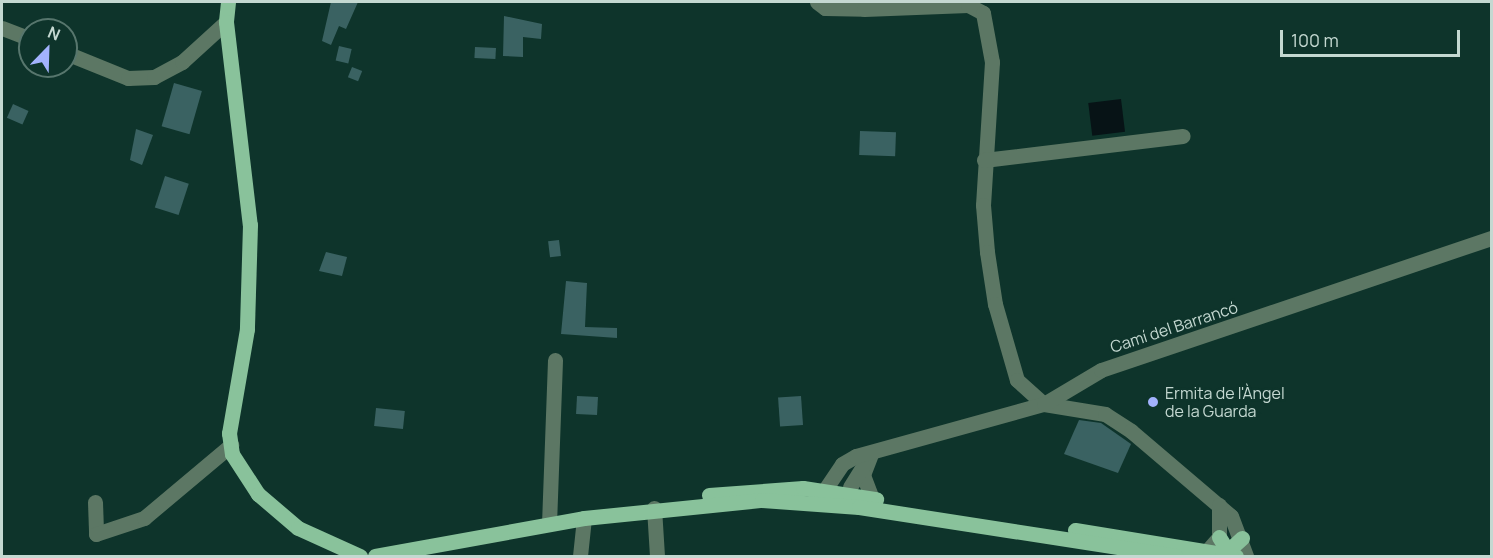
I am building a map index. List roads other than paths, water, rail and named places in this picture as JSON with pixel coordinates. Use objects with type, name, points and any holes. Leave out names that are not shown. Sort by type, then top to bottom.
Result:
[{"type":"main road","points":[[228,2],[226,22],[249,225],[247,328],[231,445],[242,475],[258,494],[332,553],[360,556]]},
{"type":"main road","points":[[834,478],[846,490],[851,500],[965,524]]},
{"type":"main road","points":[[375,556],[746,490],[846,490],[872,498],[1205,554],[1229,556]]},
{"type":"main road","points":[[654,508],[782,500],[846,490]]},
{"type":"main road","points":[[782,500],[965,524],[1175,556]]},
{"type":"main road","points":[[1219,537],[1229,556]]},
{"type":"main road","points":[[1229,556],[1242,538]]},
{"type":"main road","points":[[1183,556],[1205,554]]},
{"type":"street","points":[[817,2],[825,8],[864,9],[968,5],[983,13],[989,27],[992,109],[984,160],[983,205],[995,304],[1017,380],[1044,404],[1105,414],[1219,505],[1242,538],[1246,556]]},
{"type":"street","points":[[78,58],[128,78],[154,77],[182,62],[226,22]]},
{"type":"street","points":[[2,28],[18,34]]},
{"type":"street","points":[[984,160],[1183,136]]},
{"type":"street","name":"Camí del Barrancó","points":[[824,491],[843,464],[867,460],[1044,404],[1101,370],[1491,238]]},
{"type":"street","points":[[549,524],[555,360]]},
{"type":"street","points":[[95,502],[96,534],[144,518],[231,445]]},
{"type":"street","points":[[846,490],[867,460]]},
{"type":"street","points":[[867,460],[872,498]]},
{"type":"street","points":[[1205,554],[1219,537],[1219,505]]},
{"type":"street","points":[[654,508],[657,556]]},
{"type":"street","points":[[580,556],[584,518]]},
{"type":"place","name":"Ermita de l'Àngel de la Guarda","points":[[1153,402]]}]
